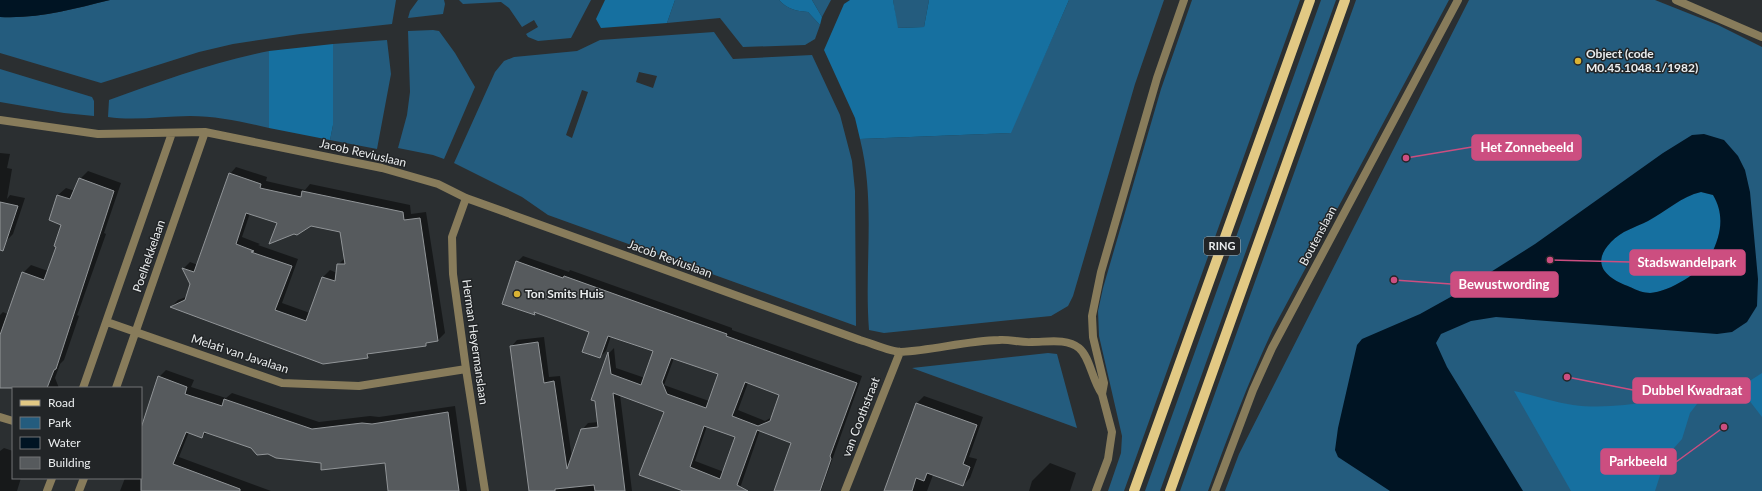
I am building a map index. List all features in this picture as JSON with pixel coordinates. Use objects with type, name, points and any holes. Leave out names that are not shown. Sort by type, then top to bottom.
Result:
[{"type":"main road","name":"RING","points":[[1134,491],[1310,0]]},
{"type":"main road","name":"RING","points":[[1170,491],[1345,0]]},
{"type":"street","points":[[1096,491],[1108,459],[1112,432],[1102,394],[1104,383],[1093,336],[1092,316],[1100,272],[1164,58],[1184,0]]},
{"type":"street","name":"Boutenslaan","points":[[1215,491],[1253,390],[1272,348],[1458,0]]},
{"type":"street","points":[[1676,0],[1762,37]]},
{"type":"street","name":"Jacob Reviuslaan","points":[[0,120],[98,134],[205,132],[382,168],[438,184],[466,198],[860,340],[900,352],[949,344],[1000,340],[1030,342],[1062,341],[1079,347],[1085,354],[1095,385],[1102,394]]},
{"type":"street","name":"Poelhekkelaan","points":[[116,387],[205,132]]},
{"type":"street","name":"Poelhekkelaan","points":[[83,387],[172,133]]},
{"type":"street","name":"Herman Heyermanslaan","points":[[466,198],[452,237],[453,274],[485,491]]},
{"type":"street","name":"Melati van Javalaan","points":[[107,322],[282,383],[359,386],[466,369]]},
{"type":"street","name":"van Coothstraat","points":[[845,491],[900,352]]},
{"type":"street","points":[[0,417],[12,421]]},
{"type":"street","points":[[48,491],[52,479]]},
{"type":"street","points":[[79,491],[84,479]]},
{"type":"green space","points":[[110,0],[396,0],[392,24],[300,34],[233,44],[199,52],[101,83],[0,53],[0,17],[42,15]]},
{"type":"green space","points":[[418,0],[444,0],[445,4],[443,14],[408,18],[410,11]]},
{"type":"green space","points":[[459,0],[591,0],[571,38],[538,41],[528,37],[526,34],[538,27],[534,20],[522,27],[509,8],[501,2],[463,4]]},
{"type":"green space","points":[[675,0],[779,0],[785,6],[792,9],[808,12],[820,25],[815,39],[805,45],[743,47],[720,18],[667,23]]},
{"type":"green space","points":[[812,0],[831,0],[822,17]]},
{"type":"green space","points":[[893,0],[929,0],[924,27],[897,28]]},
{"type":"green space","points":[[1069,0],[1164,0],[1135,84],[1073,296],[1068,306],[1051,316],[884,333],[869,330],[869,211],[865,163],[860,139],[1010,133]]},
{"type":"green space","points":[[1192,0],[1300,0],[1124,491],[1108,491],[1121,453],[1122,436],[1099,336],[1098,311],[1103,288],[1161,89]]},
{"type":"green space","points":[[1321,0],[1336,0],[1160,491],[1145,491]]},
{"type":"green space","points":[[1356,0],[1449,0],[1273,329],[1247,389],[1208,491],[1180,491]]},
{"type":"green space","points":[[1469,0],[1655,0],[1718,25],[1762,47],[1762,491],[1225,491],[1239,454]]},
{"type":"green space","points":[[408,31],[439,31],[455,53],[475,87],[444,159],[433,155],[398,148],[407,115],[410,92]]},
{"type":"green space","points":[[714,32],[733,59],[812,55],[840,115],[852,161],[855,191],[856,326],[548,215],[522,197],[454,163],[495,72],[504,61],[514,57],[577,51],[600,40]],"holes":[[[639,72],[657,76],[653,88],[636,82]],[[582,90],[588,92],[572,138],[566,135]]]},
{"type":"green space","points":[[387,40],[391,74],[377,149],[330,140],[333,125],[333,44]]},
{"type":"green space","points":[[269,51],[269,128],[200,116],[128,119],[108,117],[109,100],[208,66]]},
{"type":"green space","points":[[0,69],[92,97],[94,101],[94,116],[64,113],[0,102]]},
{"type":"green space","points":[[1048,353],[1057,354],[1077,428],[912,368]]},
{"type":"shaded area","points":[[605,0],[675,0],[667,23],[601,28],[596,19]]},
{"type":"shaded area","points":[[779,0],[812,0],[822,17],[820,25],[808,12],[792,9],[785,6]]},
{"type":"shaded area","points":[[850,0],[893,0],[898,28],[924,27],[929,0],[1069,0],[1011,133],[860,139],[855,118],[824,50],[844,4]]},
{"type":"shaded area","points":[[333,44],[333,125],[330,140],[269,128],[269,51]]},
{"type":"shaded area","points":[[1701,192],[1713,195],[1719,210],[1720,225],[1717,240],[1711,255],[1707,261],[1693,274],[1676,285],[1651,293],[1640,291],[1622,284],[1604,270],[1602,258],[1605,250],[1615,238],[1624,232],[1648,221],[1687,197]]},
{"type":"shaded area","points":[[1762,373],[1762,417],[1742,391],[1745,384]]},
{"type":"shaded area","points":[[1514,391],[1566,404],[1606,406],[1640,403],[1707,391],[1690,413],[1682,439],[1666,457],[1655,491],[1571,491]]},
{"type":"water","points":[[0,0],[110,0],[55,13],[0,17]]},
{"type":"water","points":[[1704,134],[1724,140],[1738,156],[1745,170],[1750,192],[1758,279],[1757,306],[1747,322],[1732,332],[1717,334],[1496,317],[1471,321],[1441,334],[1436,343],[1447,367],[1523,491],[1390,491],[1338,457],[1335,450],[1338,428],[1357,345],[1362,339],[1420,314],[1456,294],[1535,244],[1663,153],[1692,135]],"holes":[[[1701,192],[1713,195],[1717,202],[1720,218],[1717,240],[1707,261],[1693,274],[1666,289],[1650,293],[1622,284],[1604,270],[1602,258],[1605,250],[1619,235],[1648,221],[1694,194]]]},
{"type":"building","points":[[229,173],[261,184],[260,188],[301,197],[302,191],[403,212],[404,220],[420,218],[438,341],[426,343],[426,346],[367,354],[368,358],[323,364],[170,307],[185,300],[190,284],[182,268],[194,272]],"holes":[[[246,213],[277,223],[269,244],[294,234],[297,235],[311,226],[340,232],[345,264],[337,264],[335,281],[322,277],[306,321],[275,310],[292,266],[251,252],[254,251],[236,244]]]},
{"type":"building","points":[[79,178],[114,191],[56,369],[54,370],[47,387],[0,388],[0,335],[22,272],[44,280],[56,247],[54,246],[61,225],[49,220],[57,195],[70,199]]},
{"type":"building","points":[[0,202],[18,206],[3,251],[0,250]]},
{"type":"building","points":[[516,261],[563,278],[564,276],[727,334],[726,336],[857,383],[830,456],[831,459],[820,491],[774,491],[791,443],[757,430],[737,485],[748,491],[683,491],[639,475],[664,412],[613,393],[625,491],[595,491],[594,485],[555,489],[555,491],[529,491],[510,346],[538,342],[544,383],[554,381],[567,469],[581,429],[598,427],[595,401],[591,400],[608,352],[611,374],[641,385],[653,351],[608,336],[600,358],[582,352],[589,332],[534,312],[535,315],[502,304]],"holes":[[[671,358],[718,374],[706,408],[667,394],[662,382]],[[745,382],[779,395],[770,421],[758,426],[732,416]],[[704,426],[735,437],[720,479],[690,467]]]},
{"type":"building","points":[[158,376],[187,387],[185,394],[222,406],[224,399],[312,429],[362,423],[372,424],[448,412],[459,491],[388,491],[385,463],[321,470],[321,463],[276,458],[268,454],[257,455],[251,448],[204,432],[202,438],[186,432],[173,464],[240,489],[240,491],[141,491],[142,425]]},
{"type":"building","points":[[916,403],[977,425],[963,464],[970,467],[963,486],[927,473],[924,481],[916,478],[912,491],[884,491]]},
{"type":"place","name":"Object (code M0.45.1048.1/1982)","points":[[1578,61]]},
{"type":"place","name":"Het Zonnebeeld","points":[[1406,158]]},
{"type":"place","name":"Stadswandelpark","points":[[1550,260]]},
{"type":"place","name":"Bewustwording","points":[[1394,280]]},
{"type":"place","name":"Ton Smits Huis","points":[[517,294]]},
{"type":"place","name":"Dubbel Kwadraat","points":[[1567,377]]},
{"type":"place","name":"Parkbeeld","points":[[1724,427]]}]
